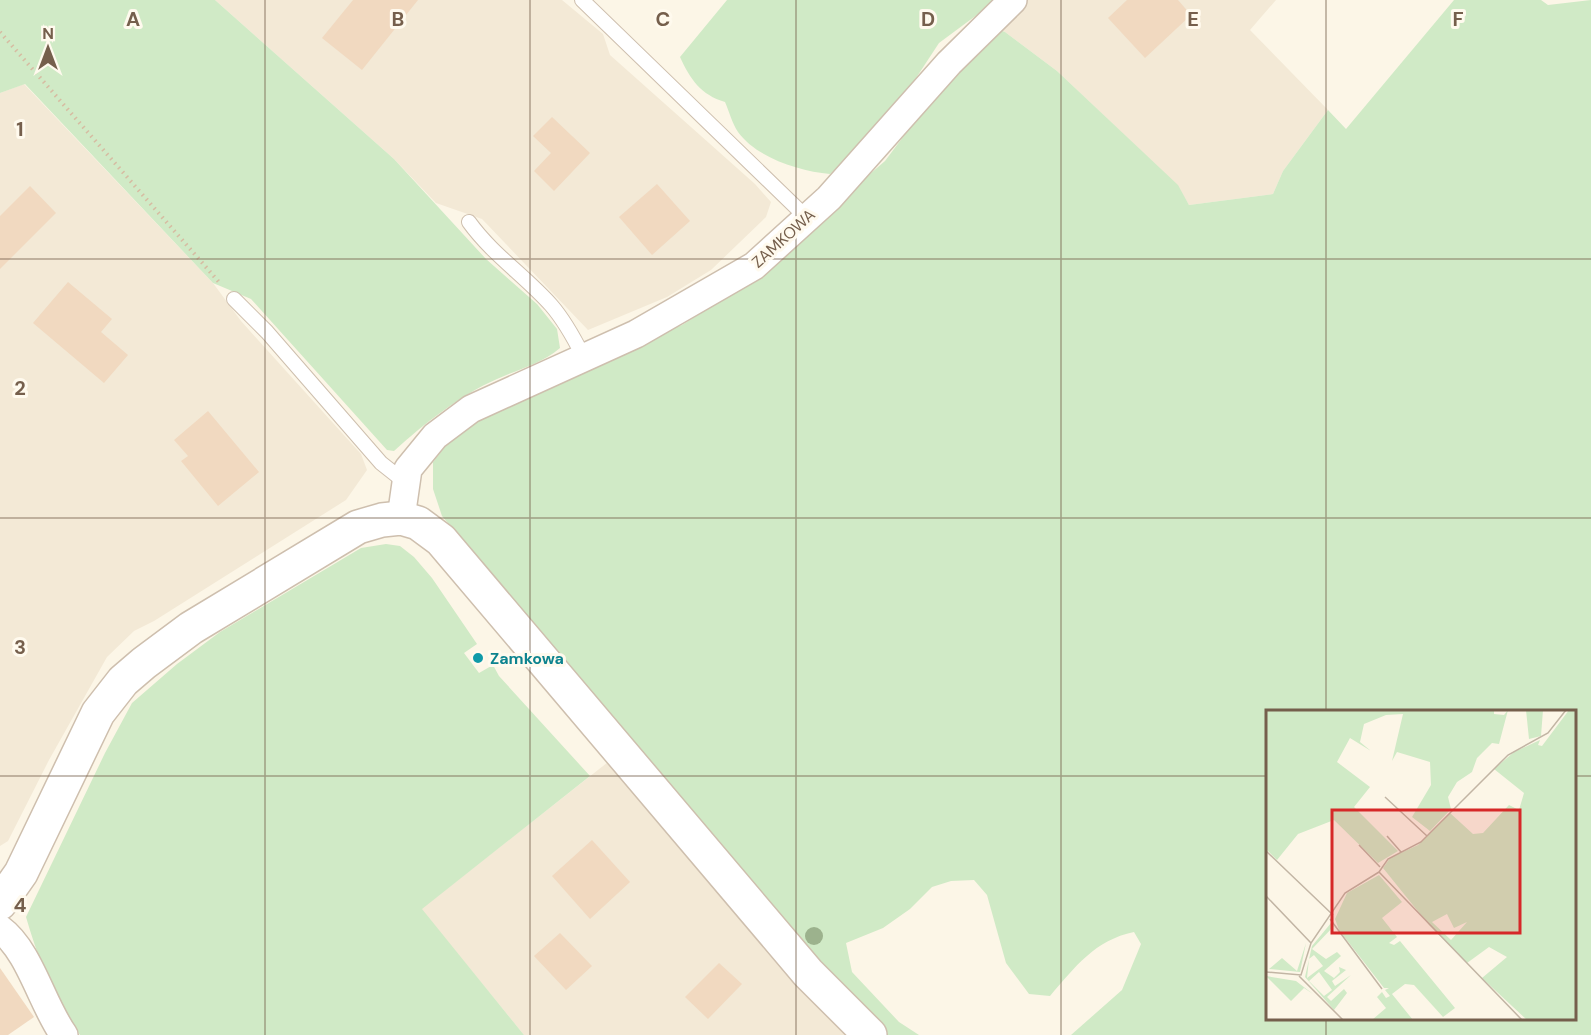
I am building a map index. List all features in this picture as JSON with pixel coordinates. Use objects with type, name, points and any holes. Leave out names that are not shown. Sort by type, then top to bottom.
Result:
[{"type":"street","name":"ZAMKOWA","points":[[401,518],[408,469],[435,436],[471,409],[583,356],[636,334],[754,266],[829,198],[949,63],[1013,0]]},
{"type":"street","points":[[4,889],[98,713],[123,681],[190,628],[341,534],[382,520],[401,518],[418,523],[441,540],[808,973],[870,1035]]},
{"type":"street","points":[[0,929],[17,947],[53,1020],[64,1035]]},
{"type":"lane","points":[[582,0],[806,217]]},
{"type":"lane","points":[[469,222],[482,241],[550,305],[570,330],[583,356]]},
{"type":"lane","points":[[234,299],[267,332],[381,463],[405,482]]},
{"type":"path","points":[[0,32],[234,299]]},
{"type":"shaded area","points":[[215,0],[562,0],[603,34],[610,55],[755,184],[771,202],[766,217],[711,270],[667,297],[588,330],[482,219],[436,203],[394,159]]},
{"type":"shaded area","points":[[1010,0],[1276,0],[1250,30],[1328,110],[1283,171],[1273,194],[1189,205],[1177,185],[1057,71],[1005,32],[994,28]]},
{"type":"shaded area","points":[[24,84],[213,283],[241,321],[361,454],[367,470],[346,500],[154,621],[134,631],[107,657],[49,760],[8,841],[0,846],[0,93]]},
{"type":"shaded area","points":[[631,744],[820,968],[887,1035],[524,1035],[421,909]]},
{"type":"green space","points":[[0,0],[215,0],[394,159],[486,259],[537,304],[557,329],[560,348],[538,362],[470,393],[430,421],[394,451],[387,450],[251,299],[213,283],[25,84],[0,93]]},
{"type":"green space","points":[[727,0],[997,0],[939,43],[897,107],[866,143],[830,174],[805,170],[780,162],[756,149],[738,132],[725,102],[709,95],[697,85],[688,72],[680,57]]},
{"type":"green space","points":[[1454,0],[1541,0],[1548,5],[1591,0],[1591,1035],[1071,1035],[1122,990],[1141,944],[1134,932],[1108,941],[1097,948],[1077,965],[1050,996],[1029,994],[1006,963],[987,895],[974,880],[951,881],[932,887],[910,909],[883,928],[846,943],[852,972],[899,1022],[919,1035],[887,1035],[820,968],[442,516],[433,489],[433,462],[455,434],[495,407],[560,376],[682,325],[730,295],[885,161],[915,121],[994,28],[1005,32],[1057,71],[1178,185],[1189,205],[1273,194],[1283,171],[1328,110],[1346,129]]},
{"type":"green space","points":[[386,544],[400,546],[414,557],[432,578],[477,644],[464,653],[479,673],[493,665],[499,676],[590,776],[422,909],[524,1035],[80,1035],[62,1008],[48,979],[26,917],[105,753],[132,703],[177,664],[220,632],[361,548]]},
{"type":"building","points":[[353,0],[418,0],[362,70],[322,38]]},
{"type":"building","points":[[1127,0],[1178,0],[1191,15],[1145,58],[1108,18]]},
{"type":"building","points":[[552,117],[590,153],[554,191],[534,171],[551,153],[533,136]]},
{"type":"building","points":[[657,184],[690,221],[652,255],[619,217]]},
{"type":"building","points":[[30,186],[56,213],[0,269],[0,216]]},
{"type":"building","points":[[68,282],[112,319],[101,332],[128,355],[104,383],[33,323]]},
{"type":"building","points":[[208,411],[259,472],[218,506],[181,461],[188,456],[174,440]]},
{"type":"building","points":[[592,840],[630,882],[590,919],[552,876]]},
{"type":"building","points":[[560,933],[592,966],[566,990],[534,956]]},
{"type":"building","points":[[719,963],[742,984],[708,1019],[685,997]]},
{"type":"building","points":[[0,968],[34,1017],[8,1035],[0,1035]]},
{"type":"place","name":"Zamkowa","points":[[478,658]]}]
